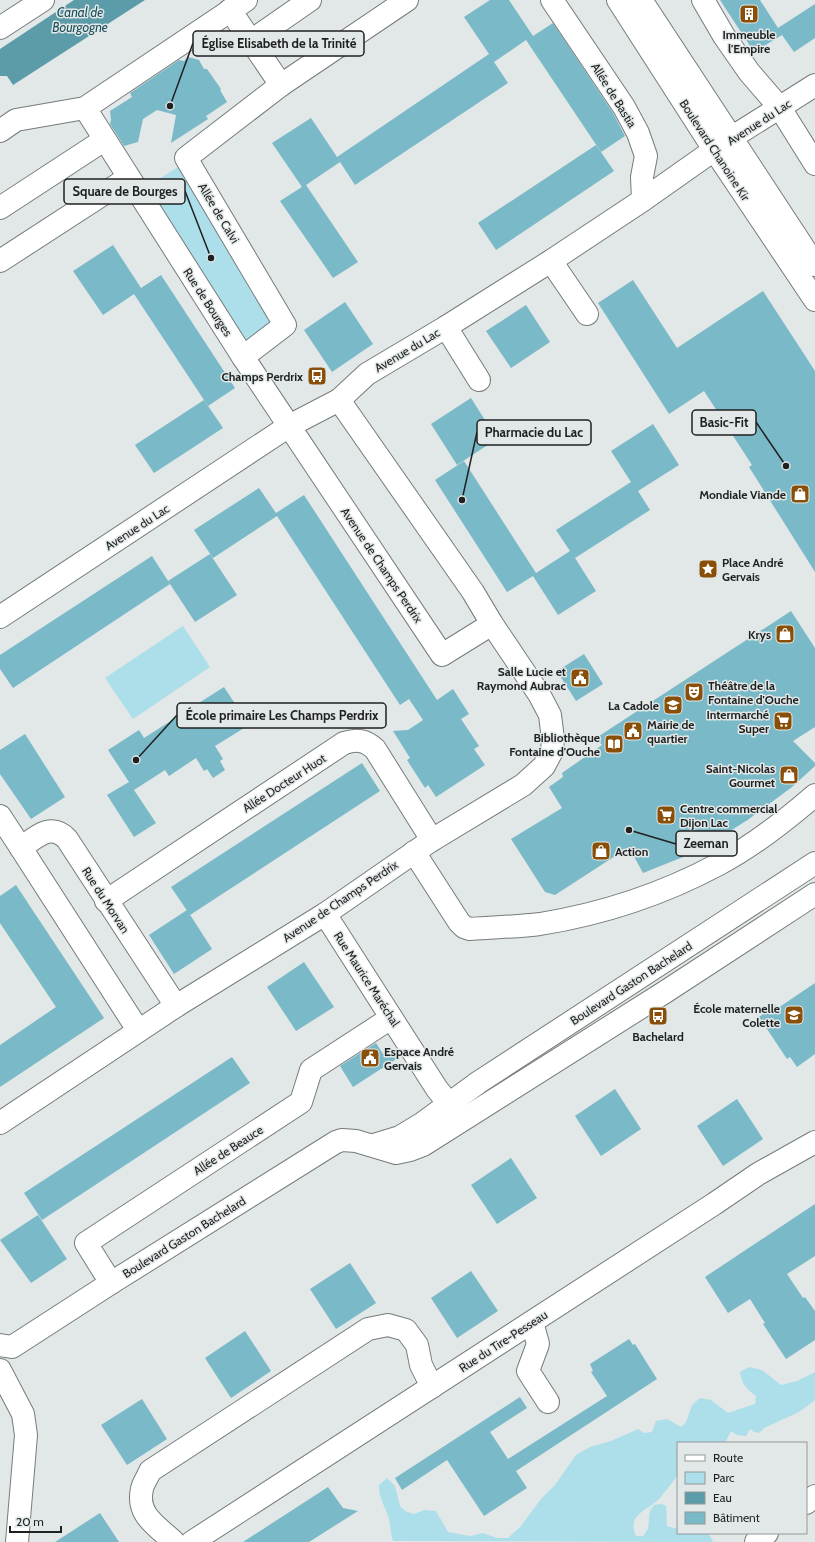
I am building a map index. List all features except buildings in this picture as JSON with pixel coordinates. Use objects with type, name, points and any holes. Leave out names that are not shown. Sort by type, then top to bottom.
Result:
[{"type":"street","points":[[0,28],[44,0]]},
{"type":"street","points":[[250,41],[310,0]]},
{"type":"street","points":[[0,131],[16,120],[85,108],[238,5],[250,41],[281,86],[407,0]]},
{"type":"street","name":"Allée de Bastia","points":[[552,0],[624,107],[638,133],[646,156],[642,177],[643,200]]},
{"type":"street","name":"Boulevard Chanoine Kir","points":[[618,0],[723,145],[815,265]]},
{"type":"street","name":"Boulevard Chanoine Kir","points":[[641,0],[723,145],[815,300]]},
{"type":"street","points":[[703,0],[724,36],[750,72],[780,108],[815,164]]},
{"type":"street","name":"Avenue du Lac","points":[[0,617],[289,426],[339,400],[367,374],[446,327],[551,261],[815,85]]},
{"type":"street","name":"Allée de Calvi","points":[[243,357],[285,325],[186,158],[281,86]]},
{"type":"street","name":"Rue de Bourges","points":[[85,108],[128,178],[289,426]]},
{"type":"street","points":[[0,208],[104,140]]},
{"type":"street","points":[[0,261],[128,178]]},
{"type":"street","points":[[551,261],[587,314]]},
{"type":"street","points":[[446,327],[479,380]]},
{"type":"street","name":"Avenue de Champs Perdrix","points":[[0,1123],[138,1030],[325,914],[432,840],[523,785],[544,766],[552,751],[553,738],[550,715],[539,694],[492,624],[473,592],[339,400]]},
{"type":"street","name":"Avenue de Champs Perdrix","points":[[289,426],[442,655],[492,624]]},
{"type":"street","name":"Allée Docteur Huot","points":[[106,901],[344,743],[354,740],[369,744],[375,749],[432,840]]},
{"type":"street","points":[[414,852],[459,922],[464,927],[470,929],[539,924],[593,913],[626,904],[681,883],[720,864],[759,839],[793,814],[815,795]]},
{"type":"street","points":[[0,816],[138,1030]]},
{"type":"street","name":"Rue du Morvan","points":[[21,848],[46,833],[55,831],[62,834],[67,839],[106,901],[176,1006]]},
{"type":"street","name":"Boulevard Gaston Bachelard","points":[[455,1112],[492,1074],[815,863]]},
{"type":"street","name":"Boulevard Gaston Bachelard","points":[[0,1345],[12,1347],[331,1144],[342,1140],[356,1141],[373,1145],[400,1137],[423,1123],[455,1112],[660,995],[815,894]]},
{"type":"street","name":"Rue Maurice Maréchal","points":[[325,914],[391,1018],[455,1112]]},
{"type":"street","name":"Allée de Beauce","points":[[111,1283],[86,1243],[301,1102],[311,1070],[391,1018]]},
{"type":"street","name":"Rue du Tire-Pesseau","points":[[192,1542],[758,1174],[815,1142]]},
{"type":"street","points":[[532,1322],[538,1344],[528,1371],[548,1402]]},
{"type":"street","points":[[174,1542],[150,1521],[142,1507],[142,1488],[150,1471],[368,1329],[388,1325],[406,1330],[417,1345],[421,1365],[432,1387]]},
{"type":"street","points":[[0,1370],[23,1414],[26,1435],[17,1542]]},
{"type":"street","points":[[807,1502],[815,1496]]},
{"type":"street","points":[[756,1542],[766,1534]]},
{"type":"green space","points":[[184,163],[278,324],[244,353],[139,192]]},
{"type":"green space","points":[[183,626],[210,667],[133,719],[105,678]]},
{"type":"green space","points":[[749,1367],[762,1370],[781,1385],[797,1381],[815,1372],[815,1400],[799,1412],[764,1428],[759,1433],[750,1429],[746,1436],[737,1435],[731,1431],[726,1442],[677,1442],[677,1476],[659,1499],[640,1514],[634,1523],[636,1536],[643,1536],[649,1525],[651,1509],[654,1505],[662,1504],[666,1506],[667,1526],[677,1529],[677,1534],[709,1534],[713,1541],[712,1542],[393,1541],[389,1519],[379,1490],[379,1485],[387,1478],[395,1486],[400,1506],[405,1511],[414,1514],[425,1510],[436,1511],[448,1532],[470,1536],[483,1533],[497,1538],[508,1538],[520,1527],[541,1499],[555,1485],[576,1455],[590,1447],[611,1441],[638,1429],[644,1433],[652,1432],[656,1421],[667,1419],[681,1427],[686,1422],[692,1405],[700,1398],[711,1400],[728,1413],[755,1404],[756,1396],[745,1386],[740,1372]]},
{"type":"water","name":"Canal de Bourgogne","points":[[74,0],[145,0],[13,85],[7,76],[0,76],[0,49]]},
{"type":"place","name":"Immeuble l'Empire","points":[[749,14]]},
{"type":"place","name":"Église Elisabeth de la Trinité","points":[[170,106]]},
{"type":"place","name":"Square de Bourges","points":[[211,258]]},
{"type":"place","name":"Champs Perdrix","points":[[317,376]]},
{"type":"place","name":"Basic-Fit","points":[[786,466]]},
{"type":"place","name":"Mondiale Viande","points":[[800,494]]},
{"type":"place","name":"Pharmacie du Lac","points":[[462,500]]},
{"type":"place","name":"Place André Gervais","points":[[708,569]]},
{"type":"place","name":"Krys","points":[[785,634]]},
{"type":"place","name":"Salle Lucie et Raymond Aubrac","points":[[580,678]]},
{"type":"place","name":"Théâtre de la Fontaine d'Ouche","points":[[694,692]]},
{"type":"place","name":"La Cadole","points":[[673,705]]},
{"type":"place","name":"Intermarché Super","points":[[783,721]]},
{"type":"place","name":"Mairie de quartier","points":[[633,731]]},
{"type":"place","name":"Bibliothèque Fontaine d'Ouche","points":[[614,744]]},
{"type":"place","name":"École primaire Les Champs Perdrix","points":[[136,760]]},
{"type":"place","name":"Saint-Nicolas Gourmet","points":[[789,775]]},
{"type":"place","name":"Centre commercial Dijon Lac","points":[[666,815]]},
{"type":"place","name":"Zeeman","points":[[629,830]]},
{"type":"place","name":"Action","points":[[601,851]]},
{"type":"place","name":"École maternelle Colette","points":[[794,1015]]},
{"type":"place","name":"Bachelard","points":[[658,1016]]},
{"type":"place","name":"Espace André Gervais","points":[[370,1058]]}]
